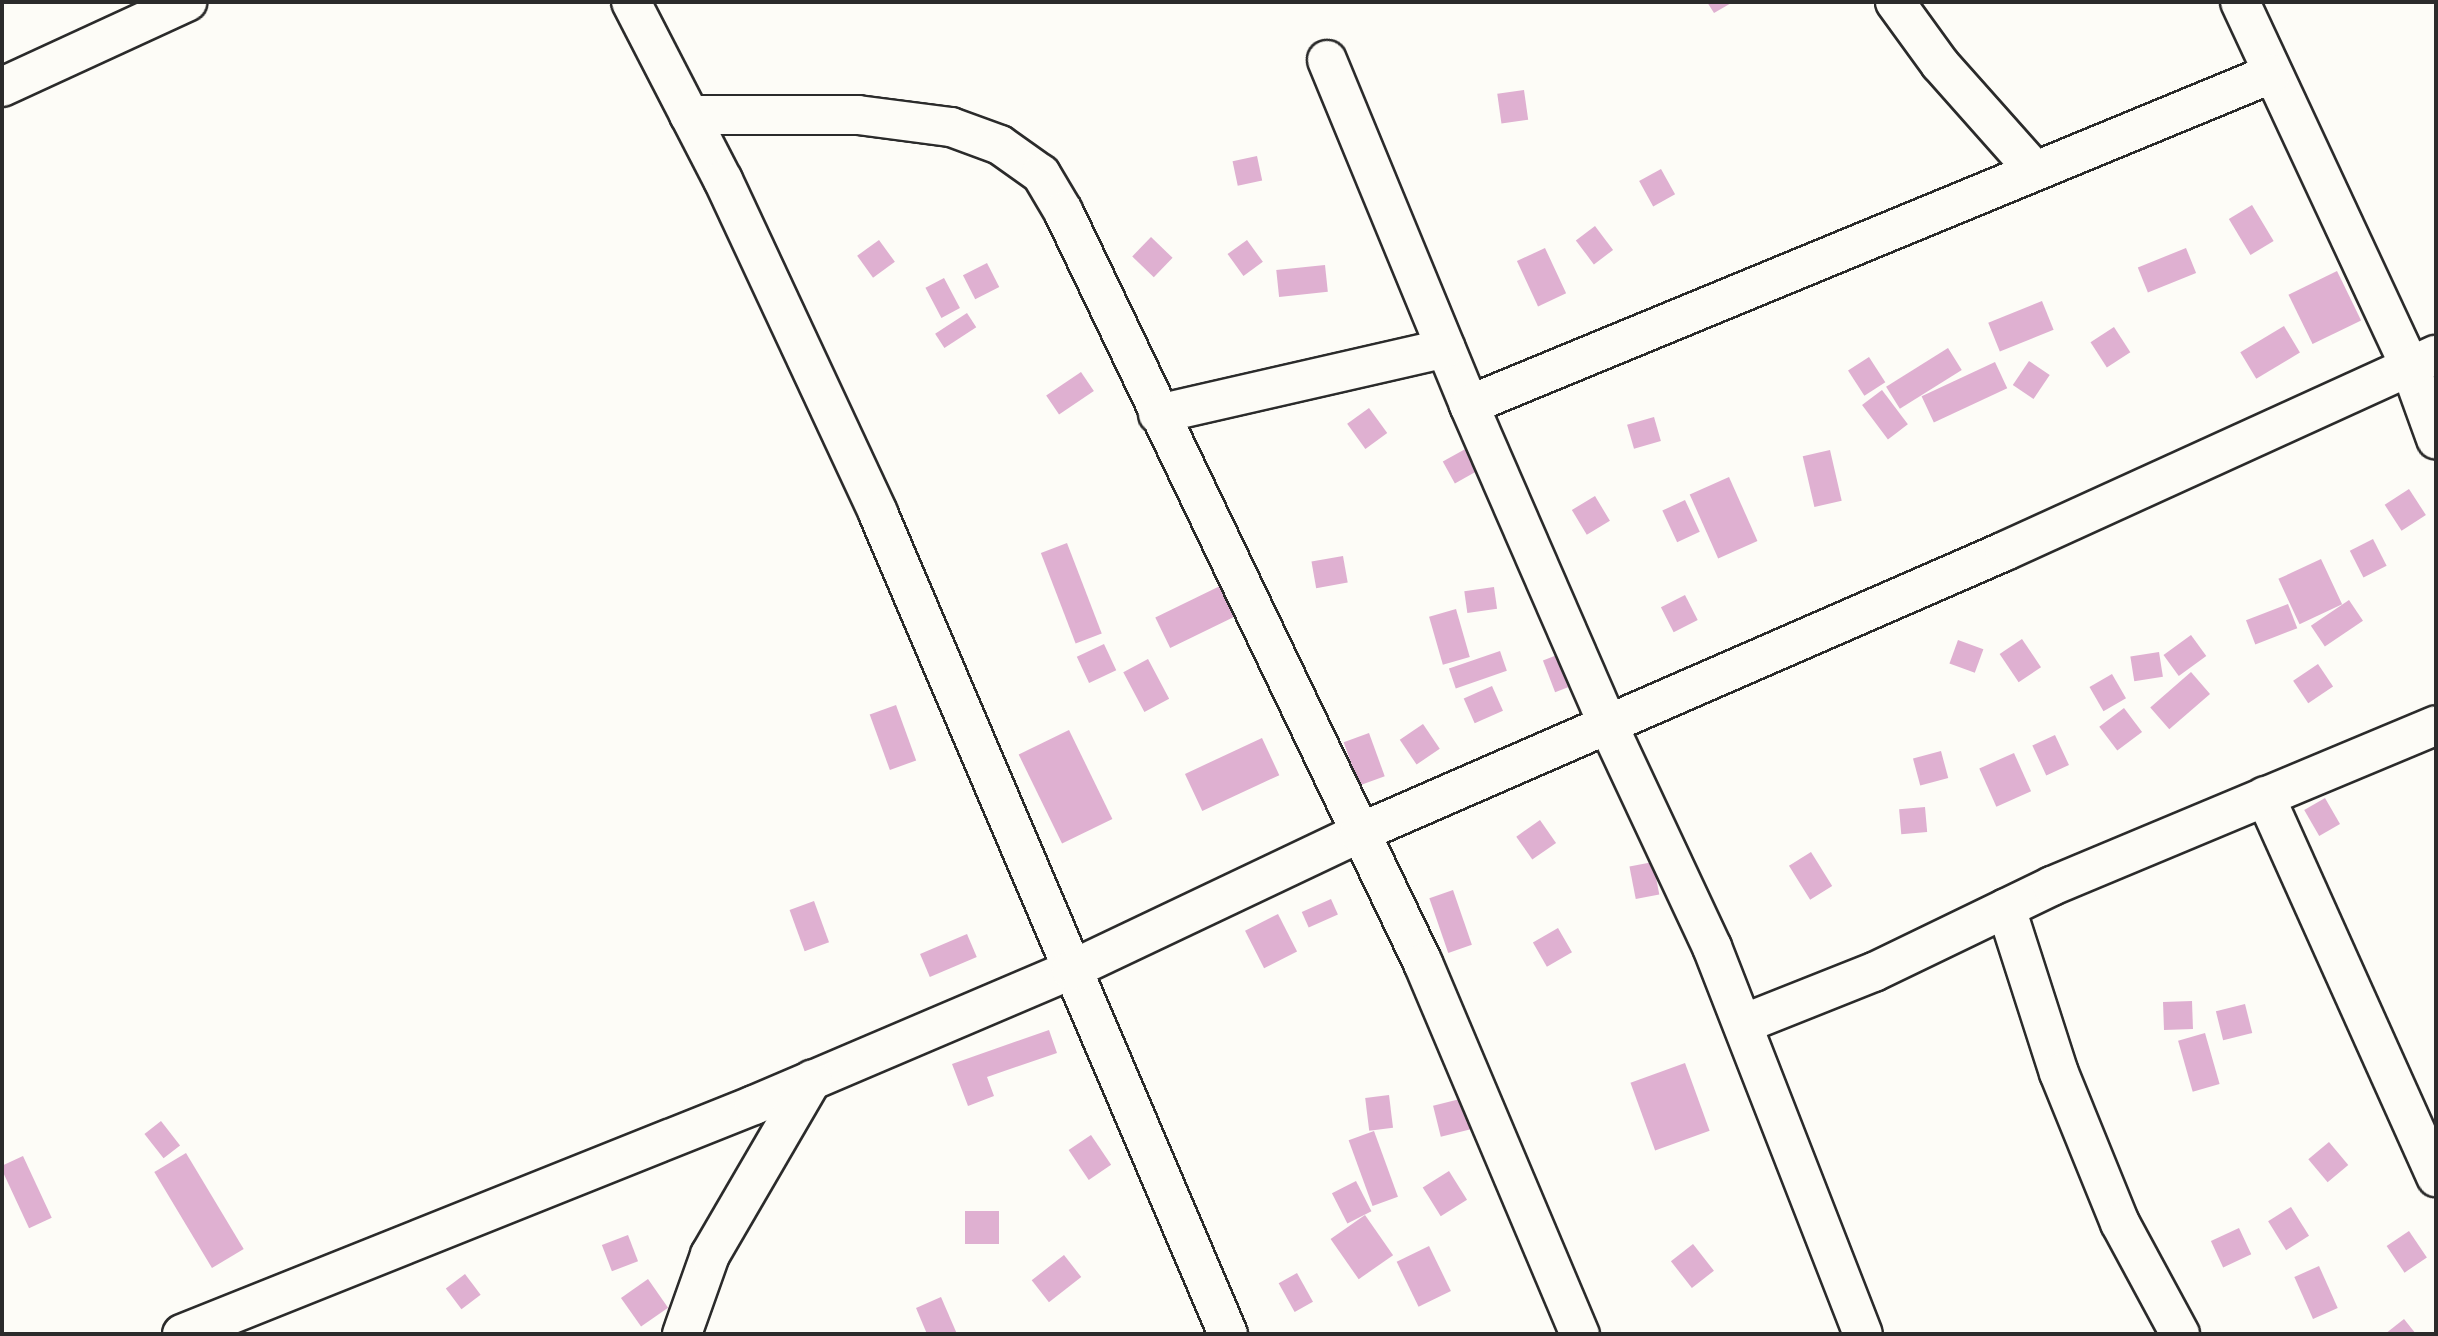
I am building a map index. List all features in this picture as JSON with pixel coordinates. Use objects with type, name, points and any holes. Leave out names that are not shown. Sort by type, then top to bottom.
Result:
[{"type":"street","points":[[3,85],[187,2]]},
{"type":"street","points":[[631,2],[689,115],[878,513],[1228,1334]]},
{"type":"street","points":[[1895,2],[1940,64],[2035,172]]},
{"type":"street","points":[[2240,2],[2271,74],[2423,361],[2436,439]]},
{"type":"street","points":[[1327,60],[1469,405],[1608,725],[1676,862],[1743,1024],[1863,1334]]},
{"type":"street","points":[[1469,405],[2271,74]]},
{"type":"street","points":[[689,115],[858,115],[951,127],[1000,145],[1041,174],[1063,211],[1423,962],[1580,1334]]},
{"type":"street","points":[[1158,414],[1446,348]]},
{"type":"street","points":[[182,1334],[812,1080],[1071,970],[1359,833],[1608,725],[2423,361]]},
{"type":"street","points":[[1743,1024],[1874,972],[2006,908],[2436,724]]},
{"type":"street","points":[[2265,796],[2433,1159]]},
{"type":"street","points":[[2006,908],[2059,1073],[2105,1185],[2180,1334]]},
{"type":"street","points":[[682,1334],[710,1255],[812,1080]]},
{"type":"building","points":[[1707,2],[1733,2],[1714,13]]},
{"type":"building","points":[[1524,90],[1528,120],[1501,123],[1497,94]]},
{"type":"building","points":[[1257,156],[1262,180],[1238,186],[1233,161]]},
{"type":"building","points":[[1661,169],[1675,194],[1653,206],[1639,181]]},
{"type":"building","points":[[2252,205],[2274,241],[2250,255],[2229,219]]},
{"type":"building","points":[[1595,226],[1613,250],[1594,264],[1576,240]]},
{"type":"building","points":[[1151,237],[1173,258],[1154,277],[1132,256]]},
{"type":"building","points":[[879,240],[895,262],[873,278],[857,256]]},
{"type":"building","points":[[1247,240],[1263,262],[1243,276],[1228,254]]},
{"type":"building","points":[[1545,248],[1566,293],[1538,306],[1517,261]]},
{"type":"building","points":[[2186,248],[2196,273],[2148,293],[2138,267]]},
{"type":"building","points":[[987,263],[999,287],[975,299],[963,275]]},
{"type":"building","points":[[1325,265],[1328,292],[1279,297],[1276,270]]},
{"type":"building","points":[[2337,271],[2361,320],[2313,344],[2288,295]]},
{"type":"building","points":[[944,278],[960,308],[941,318],[925,288]]},
{"type":"building","points":[[2042,301],[2054,330],[2000,351],[1988,323]]},
{"type":"building","points":[[967,313],[976,327],[944,348],[935,334]]},
{"type":"building","points":[[2284,326],[2300,353],[2256,379],[2240,352]]},
{"type":"building","points":[[2114,327],[2130,352],[2107,367],[2091,342]]},
{"type":"building","points":[[1948,348],[1962,370],[1900,409],[1886,387]]},
{"type":"building","points":[[1869,357],[1885,382],[1864,396],[1848,371]]},
{"type":"building","points":[[2029,361],[2050,375],[2034,399],[2013,385]]},
{"type":"building","points":[[1995,362],[2007,388],[1934,423],[1922,396]]},
{"type":"building","points":[[1081,372],[1094,391],[1059,415],[1046,395]]},
{"type":"building","points":[[1882,390],[1908,424],[1888,439],[1862,405]]},
{"type":"building","points":[[1369,408],[1387,433],[1365,449],[1347,424]]},
{"type":"building","points":[[1654,417],[1661,441],[1634,449],[1627,425]]},
{"type":"building","points":[[1469,447],[1481,469],[1455,483],[1443,462]]},
{"type":"building","points":[[1830,450],[1842,501],[1814,507],[1803,456]]},
{"type":"building","points":[[1729,477],[1757,541],[1718,558],[1690,494]]},
{"type":"building","points":[[2409,489],[2426,515],[2402,531],[2385,505]]},
{"type":"building","points":[[1595,496],[1610,521],[1587,535],[1572,510]]},
{"type":"building","points":[[1685,500],[1700,532],[1677,542],[1662,511]]},
{"type":"building","points":[[2373,539],[2387,566],[2363,578],[2350,551]]},
{"type":"building","points":[[1067,543],[1102,634],[1076,644],[1041,553]]},
{"type":"building","points":[[1343,556],[1348,583],[1316,588],[1311,562]]},
{"type":"building","points":[[2321,559],[2342,604],[2300,624],[2278,579]]},
{"type":"building","points":[[1220,586],[1235,617],[1170,648],[1155,618]]},
{"type":"building","points":[[1494,587],[1497,609],[1467,613],[1464,591]]},
{"type":"building","points":[[1685,595],[1698,620],[1674,632],[1661,607]]},
{"type":"building","points":[[2349,600],[2363,621],[2325,646],[2311,626]]},
{"type":"building","points":[[2288,604],[2297,628],[2255,644],[2246,620]]},
{"type":"building","points":[[1456,609],[1470,657],[1443,665],[1429,617]]},
{"type":"building","points":[[2191,635],[2206,656],[2179,676],[2163,655]]},
{"type":"building","points":[[2022,639],[2041,667],[2019,682],[2000,654]]},
{"type":"building","points":[[1958,640],[1983,649],[1975,673],[1949,663]]},
{"type":"building","points":[[1104,644],[1116,670],[1089,683],[1077,657]]},
{"type":"building","points":[[1570,650],[1582,682],[1555,692],[1543,660]]},
{"type":"building","points":[[1500,651],[1507,671],[1456,688],[1449,669]]},
{"type":"building","points":[[2159,652],[2163,677],[2134,681],[2130,657]]},
{"type":"building","points":[[1148,659],[1169,699],[1144,712],[1123,672]]},
{"type":"building","points":[[2318,664],[2333,686],[2308,703],[2293,681]]},
{"type":"building","points":[[2191,672],[2210,694],[2169,729],[2150,707]]},
{"type":"building","points":[[2112,674],[2126,698],[2103,711],[2089,687]]},
{"type":"building","points":[[1492,686],[1503,711],[1475,723],[1464,699]]},
{"type":"building","points":[[896,705],[916,760],[890,770],[870,715]]},
{"type":"building","points":[[2124,708],[2142,732],[2117,751],[2099,727]]},
{"type":"building","points":[[1423,724],[1440,749],[1417,765],[1400,740]]},
{"type":"building","points":[[1069,730],[1112,819],[1062,844],[1019,755]]},
{"type":"building","points":[[1369,733],[1385,776],[1359,785],[1344,742]]},
{"type":"building","points":[[2055,735],[2069,765],[2046,775],[2032,746]]},
{"type":"building","points":[[1262,738],[1279,775],[1202,811],[1185,774]]},
{"type":"building","points":[[1941,751],[1948,778],[1920,786],[1913,759]]},
{"type":"building","points":[[2014,753],[2031,791],[1996,807],[1979,768]]},
{"type":"building","points":[[2325,798],[2340,824],[2319,836],[2304,810]]},
{"type":"building","points":[[1925,807],[1927,832],[1901,834],[1899,809]]},
{"type":"building","points":[[1540,820],[1556,843],[1532,860],[1516,837]]},
{"type":"building","points":[[1811,852],[1832,886],[1810,900],[1789,866]]},
{"type":"building","points":[[1653,862],[1659,894],[1636,899],[1629,867]]},
{"type":"building","points":[[1453,890],[1472,945],[1448,953],[1429,898]]},
{"type":"building","points":[[1331,899],[1338,915],[1309,928],[1302,912]]},
{"type":"building","points":[[814,901],[829,942],[805,951],[790,910]]},
{"type":"building","points":[[1278,914],[1297,951],[1264,968],[1245,931]]},
{"type":"building","points":[[1558,928],[1572,952],[1547,967],[1533,942]]},
{"type":"building","points":[[967,934],[977,957],[930,977],[920,954]]},
{"type":"building","points":[[2192,1001],[2193,1029],[2164,1030],[2163,1002]]},
{"type":"building","points":[[2245,1004],[2252,1033],[2223,1040],[2216,1011]]},
{"type":"building","points":[[1049,1030],[1057,1053],[987,1077],[994,1096],[968,1106],[952,1064]]},
{"type":"building","points":[[2205,1033],[2220,1084],[2193,1092],[2178,1041]]},
{"type":"building","points":[[1685,1063],[1710,1131],[1655,1150],[1630,1083]]},
{"type":"building","points":[[1389,1095],[1393,1128],[1369,1131],[1365,1098]]},
{"type":"building","points":[[1468,1097],[1476,1128],[1441,1137],[1433,1106]]},
{"type":"building","points":[[161,1121],[180,1145],[164,1158],[144,1134]]},
{"type":"building","points":[[1374,1131],[1398,1197],[1373,1206],[1349,1140]]},
{"type":"building","points":[[1091,1135],[1111,1165],[1089,1180],[1069,1150]]},
{"type":"building","points":[[2329,1142],[2348,1165],[2328,1182],[2308,1159]]},
{"type":"building","points":[[186,1153],[244,1249],[212,1268],[154,1172]]},
{"type":"building","points":[[23,1156],[52,1218],[29,1228],[2,1170],[2,1166]]},
{"type":"building","points":[[1449,1171],[1467,1200],[1441,1216],[1423,1187]]},
{"type":"building","points":[[1356,1181],[1371,1211],[1347,1224],[1332,1193]]},
{"type":"building","points":[[2291,1207],[2309,1236],[2286,1250],[2268,1221]]},
{"type":"building","points":[[965,1211],[999,1211],[999,1244],[965,1244]]},
{"type":"building","points":[[1365,1215],[1393,1255],[1359,1279],[1331,1239]]},
{"type":"building","points":[[2239,1228],[2251,1254],[2223,1267],[2211,1241]]},
{"type":"building","points":[[2409,1231],[2427,1258],[2405,1273],[2387,1246]]},
{"type":"building","points":[[628,1235],[638,1261],[612,1271],[602,1245]]},
{"type":"building","points":[[1693,1244],[1714,1271],[1692,1288],[1671,1261]]},
{"type":"building","points":[[1429,1246],[1451,1291],[1419,1307],[1397,1262]]},
{"type":"building","points":[[1064,1255],[1081,1277],[1049,1302],[1032,1280]]},
{"type":"building","points":[[2319,1266],[2338,1308],[2313,1319],[2294,1277]]},
{"type":"building","points":[[1297,1273],[1313,1302],[1295,1312],[1279,1283]]},
{"type":"building","points":[[465,1274],[481,1295],[461,1309],[446,1288]]},
{"type":"building","points":[[648,1279],[668,1308],[641,1327],[621,1298]]},
{"type":"building","points":[[941,1297],[957,1334],[927,1334],[916,1308]]},
{"type":"building","points":[[2404,1319],[2416,1334],[2385,1334]]}]
